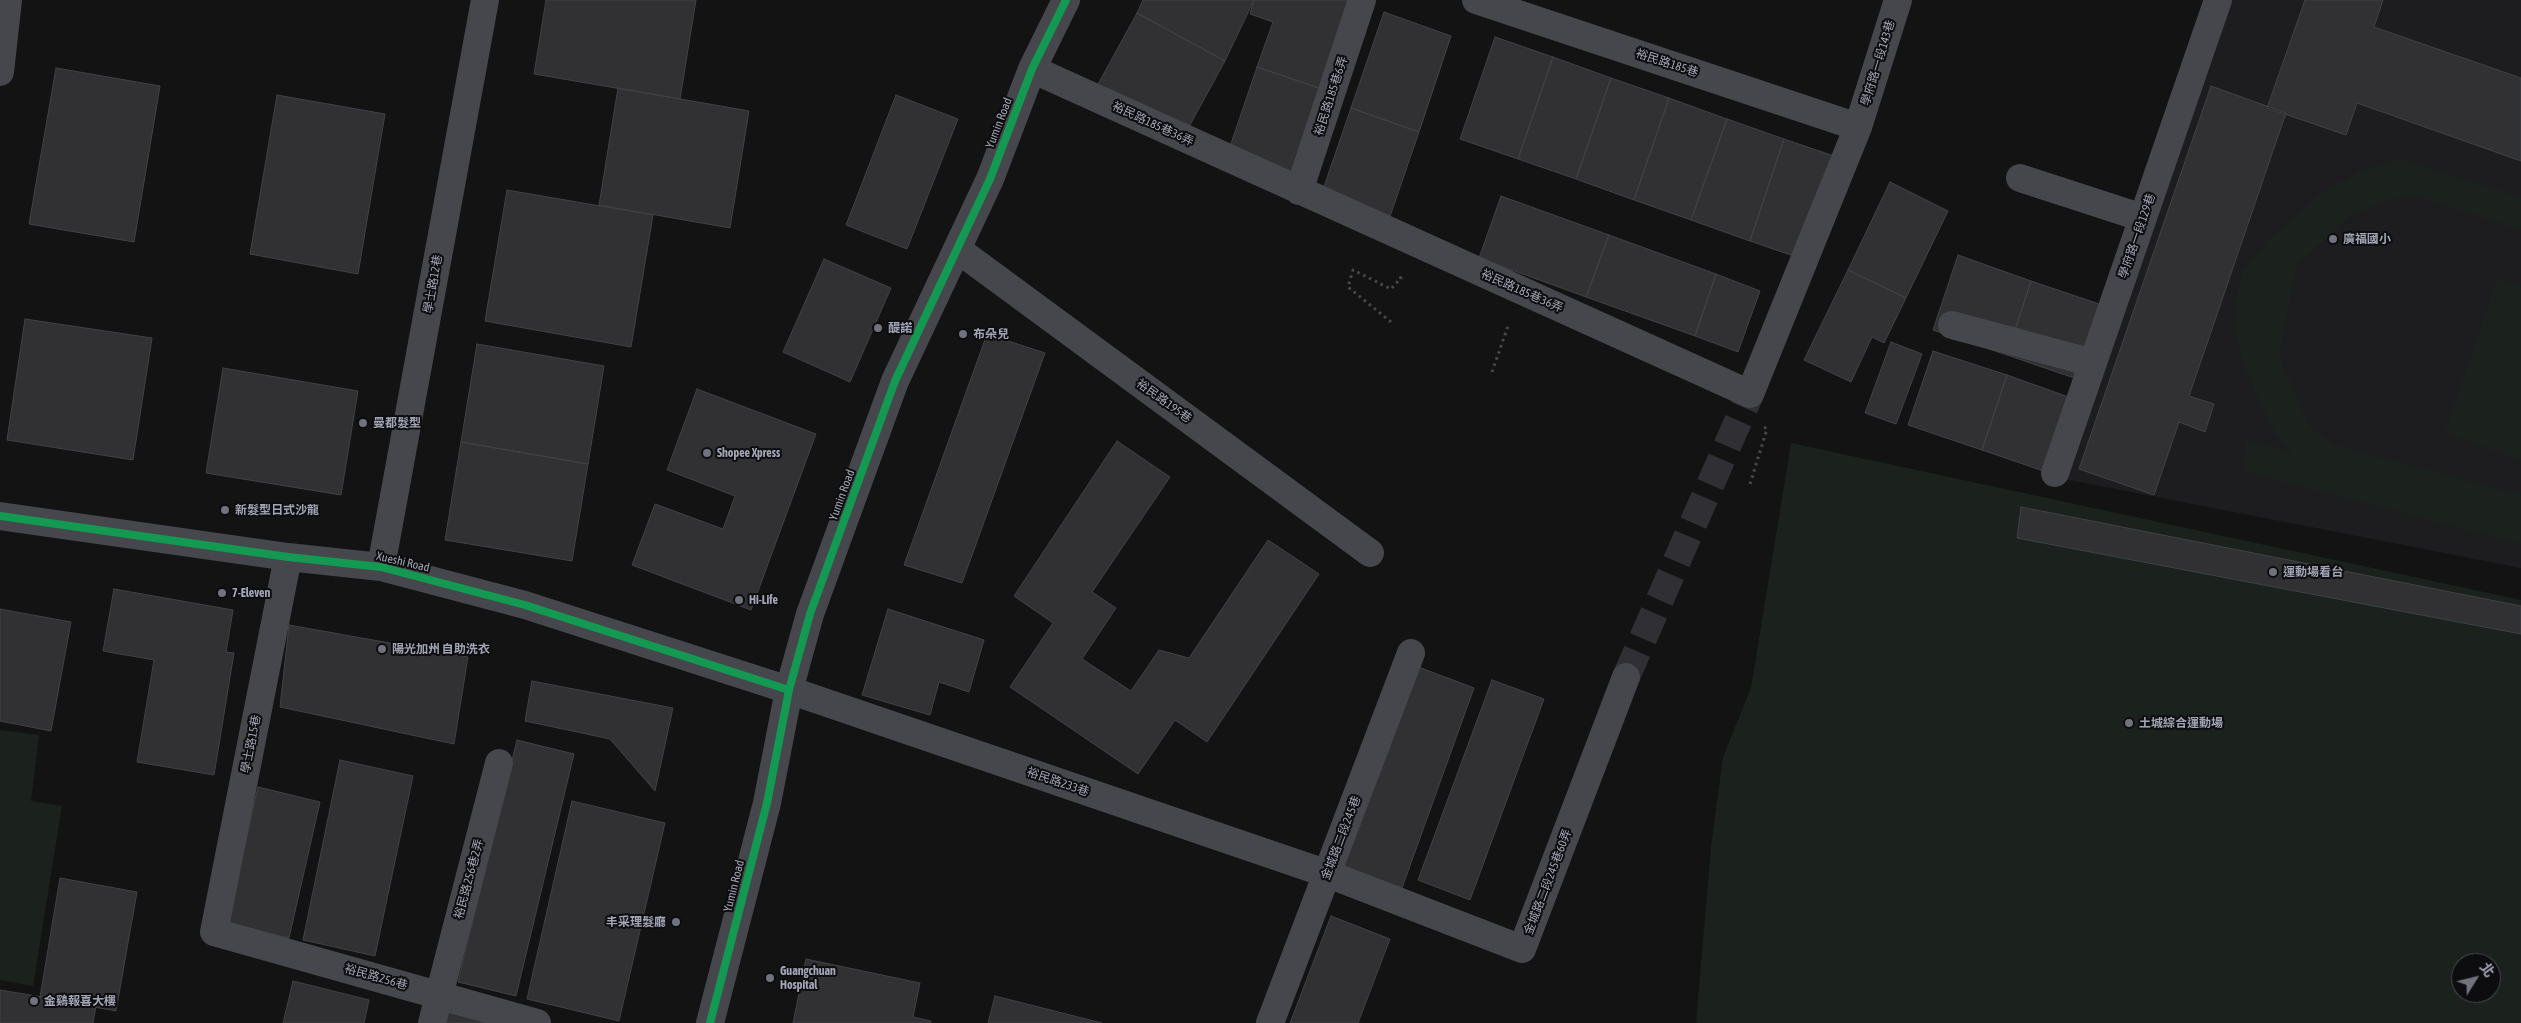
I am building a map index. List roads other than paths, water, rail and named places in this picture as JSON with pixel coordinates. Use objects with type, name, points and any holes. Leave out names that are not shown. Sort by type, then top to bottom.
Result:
[{"type":"street","points":[[0,72],[8,0]]},
{"type":"street","name":"學士路12巷","points":[[381,567],[485,0]]},
{"type":"street","name":"Yumin Road","points":[[710,1023],[767,803],[788,690],[810,614],[895,381],[990,179],[1032,69],[1066,0]]},
{"type":"street","name":"裕民路185巷6弄","points":[[1299,191],[1362,0]]},
{"type":"street","name":"裕民路185巷","points":[[1476,0],[1858,127]]},
{"type":"street","name":"學府路一段143巷","points":[[1858,127],[1898,0]]},
{"type":"street","name":"學府路一段129巷","points":[[2056,473],[2218,0]]},
{"type":"street","name":"裕民路185巷36弄","points":[[1032,69],[1750,394],[1858,127]]},
{"type":"street","points":[[2020,178],[2143,218]]},
{"type":"street","name":"裕民路195巷","points":[[957,249],[1370,553]]},
{"type":"street","points":[[1952,325],[2093,363]]},
{"type":"street","name":"Xueshi Road","points":[[0,516],[288,557],[381,567],[525,605],[788,690]]},
{"type":"street","name":"學士路15巷","points":[[214,932],[288,557]]},
{"type":"street","name":"金城路二段245巷","points":[[1270,1023],[1411,653]]},
{"type":"street","name":"金城路二段245巷60弄","points":[[1328,874],[1522,949],[1626,677]]},
{"type":"street","name":"裕民路233巷","points":[[788,690],[1328,874]]},
{"type":"street","name":"裕民路256巷2弄","points":[[432,1023],[499,763]]},
{"type":"street","name":"裕民路256巷","points":[[214,932],[537,1023]]},
{"type":"tunnel","points":[[1626,677],[1750,394]]},
{"type":"place","name":"廣福國小","points":[[2333,239]]},
{"type":"place","name":"醍諾","points":[[878,328]]},
{"type":"place","name":"布朵兒","points":[[963,334]]},
{"type":"place","name":"曼都髮型","points":[[363,423]]},
{"type":"place","name":"Shopee Xpress","points":[[707,453]]},
{"type":"place","name":"新髮型日式沙龍","points":[[225,510]]},
{"type":"place","name":"運動場看台","points":[[2273,572]]},
{"type":"place","name":"7-Eleven","points":[[222,593]]},
{"type":"place","name":"Hi-Life","points":[[739,600]]},
{"type":"place","name":"陽光加州 自助洗衣","points":[[382,649]]},
{"type":"place","name":"土城綜合運動場","points":[[2129,723]]},
{"type":"place","name":"丰采理髮廳","points":[[676,922]]},
{"type":"place","name":"Guangchuan Hospital","points":[[770,978]]},
{"type":"place","name":"金鷄報喜大樓","points":[[34,1001]]}]
